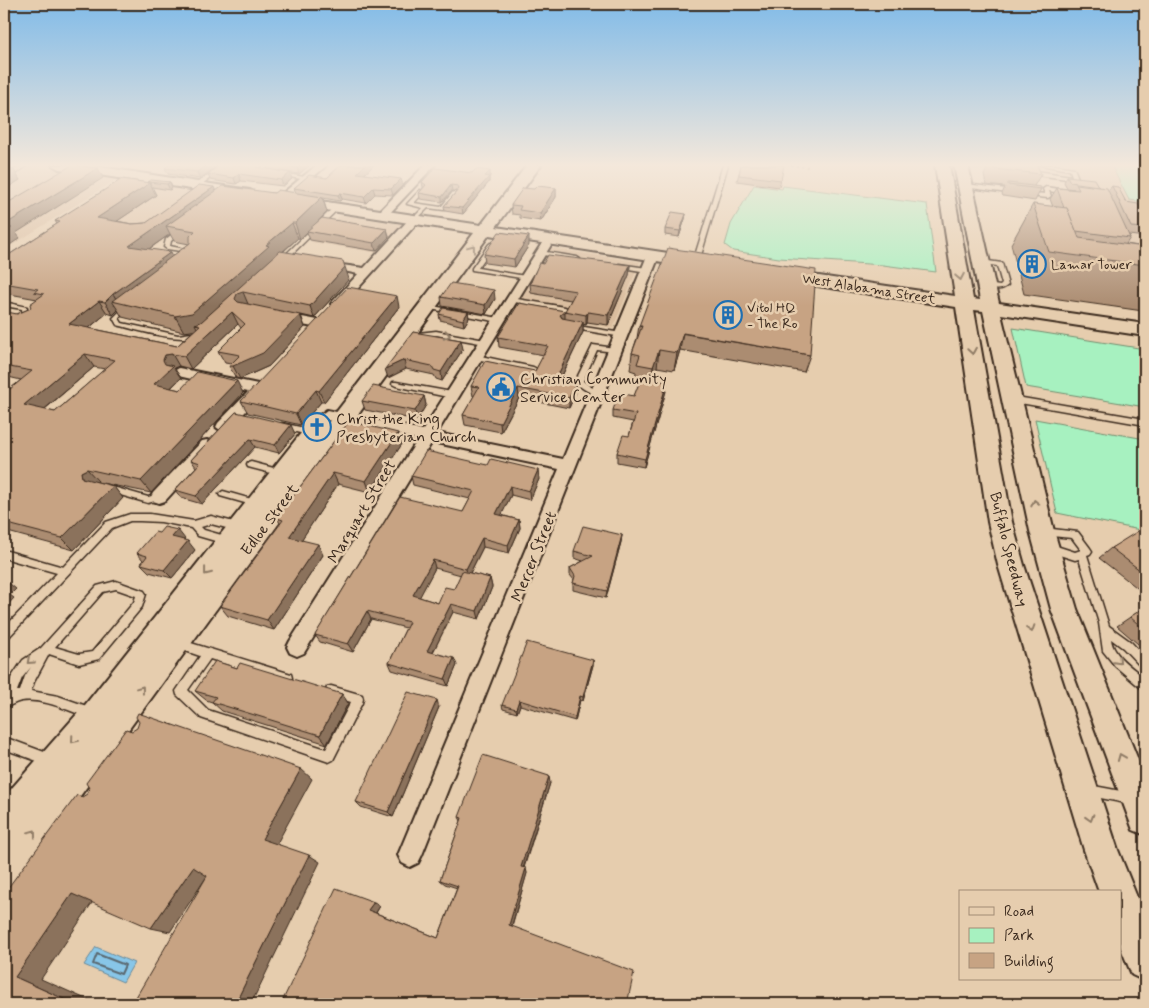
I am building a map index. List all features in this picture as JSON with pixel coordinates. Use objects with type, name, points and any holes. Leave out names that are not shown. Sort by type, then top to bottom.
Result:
[{"type":"main road","points":[[370,212],[486,230],[544,246],[650,263],[696,262],[715,265]]},
{"type":"main road","name":"Edloe Street","points":[[4,872],[73,787],[114,722],[240,536],[420,306],[486,230],[497,212]]},
{"type":"main road","name":"Buffalo Speedway","points":[[948,212],[965,303],[980,404],[993,520],[1011,565],[1101,850],[1116,890]]},
{"type":"main road","points":[[971,212],[1012,405],[1044,539],[1064,609],[1143,807]]},
{"type":"main road","points":[[950,226],[974,229]]},
{"type":"main road","name":"West Alabama Street","points":[[772,274],[1145,330]]},
{"type":"main road","name":"Edloe Street","points":[[4,822],[56,762],[114,722],[175,644],[259,504],[282,473],[408,333],[420,306]]},
{"type":"main road","points":[[980,404],[1012,405]]},
{"type":"main road","points":[[993,520],[1044,539]]},
{"type":"main road","points":[[1122,904],[1145,962]]},
{"type":"street","points":[[305,339],[415,219]]},
{"type":"street","name":"Marquart Street","points":[[297,647],[395,498],[427,436],[544,246]]},
{"type":"street","points":[[304,261],[366,272]]},
{"type":"street","name":"Mercer Street","points":[[410,854],[650,263]]},
{"type":"street","points":[[265,314],[318,324]]},
{"type":"street","points":[[179,372],[261,386]]},
{"type":"street","points":[[159,497],[261,386]]},
{"type":"street","points":[[328,422],[427,436],[569,466]]},
{"type":"lane","points":[[279,264],[332,212]]},
{"type":"lane","points":[[415,219],[421,212]]},
{"type":"lane","points":[[696,262],[711,212]]},
{"type":"lane","points":[[192,223],[168,240],[167,247],[188,250],[194,253],[194,257]]},
{"type":"lane","points":[[486,230],[474,269],[525,278]]},
{"type":"lane","points":[[544,246],[589,261]]},
{"type":"lane","points":[[608,264],[650,263]]},
{"type":"lane","points":[[511,300],[565,310]]},
{"type":"lane","points":[[132,303],[116,318],[119,324],[178,337],[193,336],[204,332]]},
{"type":"lane","points":[[4,305],[25,308],[24,318]]},
{"type":"lane","points":[[420,306],[499,320]]},
{"type":"lane","points":[[565,325],[618,343]]},
{"type":"lane","points":[[408,333],[424,336],[436,333],[485,342]]},
{"type":"lane","points":[[476,357],[534,369]]},
{"type":"lane","points":[[396,384],[452,395]]},
{"type":"lane","points":[[1012,405],[1145,422]]},
{"type":"lane","points":[[271,424],[328,422]]},
{"type":"lane","points":[[251,465],[282,473]]},
{"type":"lane","points":[[97,486],[148,500],[159,497]]},
{"type":"lane","points":[[223,494],[259,504]]},
{"type":"lane","points":[[4,635],[109,526],[121,519],[137,516],[194,525],[210,520],[240,536]]},
{"type":"lane","points":[[194,525],[201,533],[240,536]]},
{"type":"lane","points":[[1076,535],[1087,551],[1075,556],[1044,539],[1076,535]]},
{"type":"lane","points":[[4,554],[65,571]]},
{"type":"lane","points":[[1082,554],[1105,629],[1107,648],[1119,663],[1145,684]]},
{"type":"lane","points":[[8,699],[19,673],[34,656],[46,650],[100,589],[116,585],[141,594],[139,604],[95,656],[79,659],[46,650]]},
{"type":"lane","points":[[1105,629],[1126,645],[1145,664]]},
{"type":"lane","points":[[175,644],[302,682]]},
{"type":"lane","points":[[25,694],[29,676],[43,659],[46,650]]},
{"type":"lane","points":[[208,654],[181,691],[205,714],[329,756],[358,699],[320,688]]},
{"type":"lane","points":[[8,699],[25,694],[114,722]]},
{"type":"lane","points":[[4,743],[56,762]]},
{"type":"lane","points":[[1082,790],[1143,807]]},
{"type":"shaded area","points":[[4,212],[65,212],[6,249],[4,249]]},
{"type":"shaded area","points":[[93,212],[201,212],[150,250],[57,234]]},
{"type":"shaded area","points":[[1106,212],[1145,212],[1145,300]]},
{"type":"shaded area","points":[[341,215],[403,224],[378,253],[311,242]]},
{"type":"shaded area","points":[[550,248],[640,262],[613,328],[514,310]]},
{"type":"green space","points":[[738,212],[928,212],[936,272],[883,265],[779,258],[733,251],[725,245],[731,224]]},
{"type":"green space","points":[[1013,328],[1145,349],[1145,407],[1026,387]]},
{"type":"green space","points":[[1035,419],[1145,439],[1145,531],[1057,513]]},
{"type":"water","points":[[96,947],[134,963],[123,982],[84,965]]},
{"type":"building","points":[[4,212],[25,212],[4,225]]},
{"type":"building","points":[[69,212],[106,212],[97,218],[132,224],[146,223],[161,212],[178,212],[129,246],[171,252],[113,294],[105,302],[99,301],[69,324],[177,346],[200,325],[195,324],[201,322],[280,251],[343,261],[345,267],[310,306],[243,292],[237,294],[235,299],[238,302],[300,315],[263,353],[229,366],[240,355],[218,351],[245,324],[232,312],[184,356],[165,355],[163,360],[165,364],[173,366],[154,384],[180,390],[197,372],[237,381],[141,481],[87,469],[81,472],[82,478],[113,486],[62,538],[4,523],[4,387],[10,389],[32,371],[4,366],[4,314],[7,312],[17,314],[31,308],[30,304],[44,294],[34,292],[38,289],[4,283],[4,258],[60,222],[55,221]],"holes":[[[85,354],[115,360],[55,412],[24,405]]]},
{"type":"building","points":[[186,212],[306,212],[266,245],[269,246],[192,313],[175,316],[112,301],[190,243],[190,236],[195,231],[166,226]]},
{"type":"building","points":[[672,212],[686,214],[680,231],[665,229]]},
{"type":"building","points":[[1036,212],[1069,212],[1079,238],[1145,247],[1145,265],[1049,252]]},
{"type":"building","points":[[1069,212],[1118,212],[1130,238],[1076,231]]},
{"type":"building","points":[[1124,212],[1143,212],[1145,216],[1145,228],[1131,227]]},
{"type":"building","points":[[322,218],[387,229],[374,243],[307,231]]},
{"type":"building","points":[[4,226],[12,228],[4,233]]},
{"type":"building","points":[[499,232],[529,236],[514,259],[484,254]]},
{"type":"building","name":"Vitol HQ - The Ro","points":[[668,248],[816,270],[810,355],[683,333],[677,353],[659,350],[653,367],[637,364],[640,355],[632,353],[642,326],[639,326]]},
{"type":"building","points":[[548,255],[630,265],[608,315],[588,312],[586,315],[565,311],[576,291],[530,284],[539,263],[543,264]]},
{"type":"building","points":[[451,283],[494,290],[485,305],[441,297]]},
{"type":"building","points":[[348,287],[397,296],[319,391],[316,390],[296,414],[241,401]]},
{"type":"building","points":[[519,303],[565,311],[560,315],[562,318],[583,322],[557,377],[577,380],[569,398],[518,388],[500,423],[463,415],[479,387],[471,386],[485,361],[535,371],[548,346],[498,337]]},
{"type":"building","points":[[443,308],[468,312],[463,320],[439,314]]},
{"type":"building","points":[[413,332],[461,340],[441,372],[434,370],[432,366],[404,360],[385,369]]},
{"type":"building","points":[[641,378],[667,382],[645,459],[617,453],[623,435],[629,436],[636,414],[613,410],[619,393],[634,396]]},
{"type":"building","points":[[373,386],[424,396],[415,411],[362,401]]},
{"type":"building","points":[[236,412],[291,425],[275,445],[250,439],[196,496],[175,490],[200,463],[191,460]]},
{"type":"building","points":[[349,421],[398,433],[366,481],[333,473],[289,537],[318,544],[267,620],[220,606],[283,520],[277,518]]},
{"type":"building","points":[[426,451],[488,465],[491,459],[538,470],[529,491],[510,486],[496,514],[519,520],[508,545],[482,538],[466,569],[433,560],[413,595],[438,603],[445,587],[454,589],[462,571],[490,578],[477,611],[451,604],[427,651],[454,658],[445,679],[389,663],[409,622],[367,611],[348,644],[315,635],[400,497],[463,512],[474,491],[411,476]]},
{"type":"building","points":[[583,526],[622,535],[607,591],[573,583],[575,576],[570,568],[593,556],[574,551]]},
{"type":"building","points":[[164,527],[178,530],[172,537],[188,541],[164,570],[141,564],[147,556],[137,553],[155,532],[159,533]]},
{"type":"building","points":[[1143,528],[1145,530],[1145,574],[1111,548]]},
{"type":"building","points":[[1145,607],[1145,630],[1130,617]]},
{"type":"building","points":[[527,642],[593,660],[583,697],[580,696],[575,717],[519,700],[516,709],[502,705]]},
{"type":"building","points":[[215,661],[237,668],[240,663],[342,694],[320,735],[212,702],[216,697],[195,691]]},
{"type":"building","points":[[408,692],[437,700],[388,812],[356,802]]},
{"type":"building","points":[[138,713],[301,769],[262,839],[309,855],[235,1004],[132,1004],[207,876],[193,867],[151,928],[72,894],[15,977],[75,1004],[4,1004],[4,893],[77,795],[82,797],[87,794],[89,788],[86,783],[126,729],[132,731],[137,728],[139,722],[136,717]]},
{"type":"building","points":[[483,755],[549,776],[521,867],[526,868],[509,925],[634,972],[627,1004],[281,1004],[336,888],[374,902],[368,910],[438,938],[458,886],[440,880],[462,818],[459,817]]},
{"type":"place","name":"Lamar Tower","points":[[1032,264]]},
{"type":"place","name":"Vitol HQ - The Ro","points":[[728,315]]},
{"type":"place","name":"Christian Community Service Center","points":[[501,387]]},
{"type":"place","name":"Christ the King Presbyterian Church","points":[[317,427]]}]
